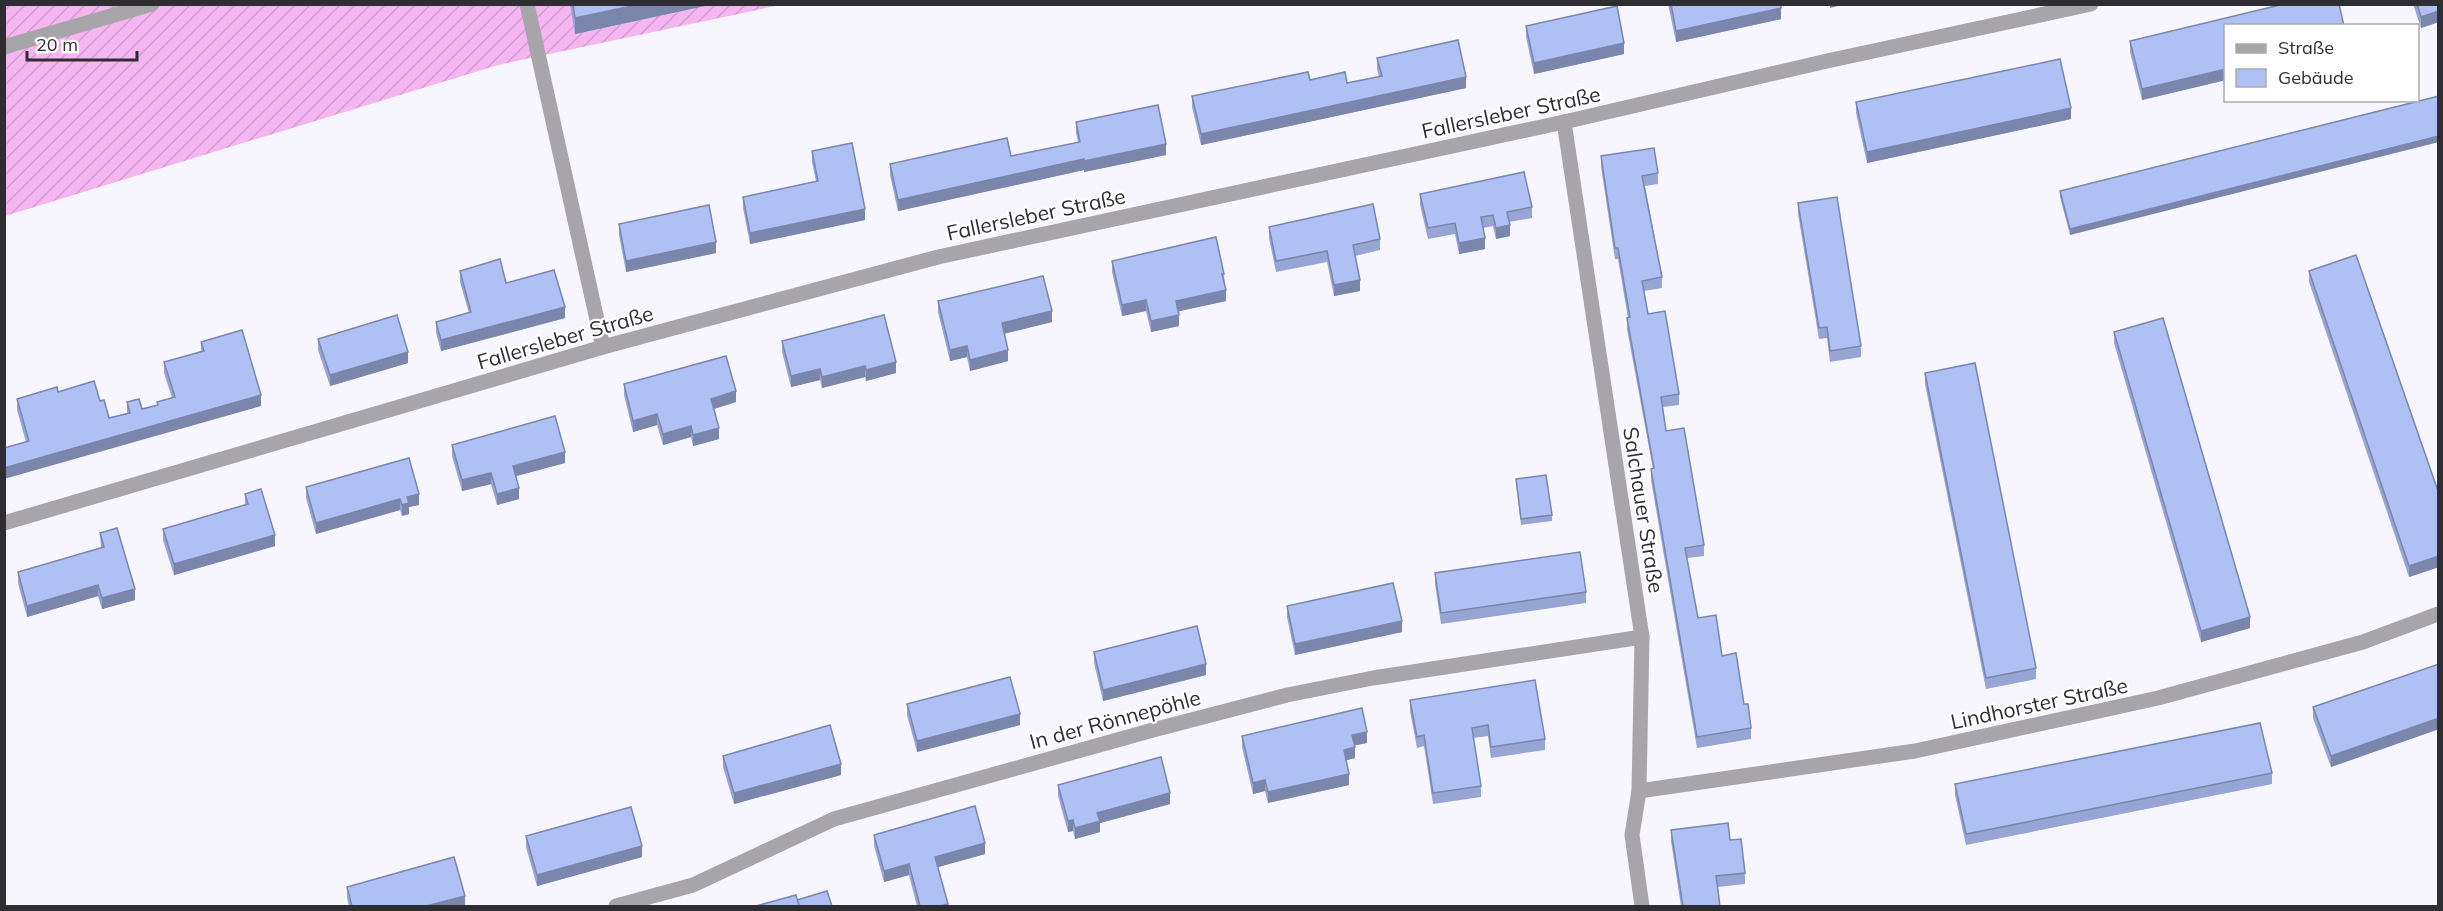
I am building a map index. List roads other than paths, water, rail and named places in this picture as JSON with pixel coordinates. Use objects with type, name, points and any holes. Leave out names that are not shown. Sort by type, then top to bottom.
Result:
[{"type":"street","points":[[4,47],[152,4]]},
{"type":"street","points":[[527,4],[603,346]]},
{"type":"street","name":"Fallersleber Straße","points":[[4,524],[603,346],[938,257],[1564,122],[1827,61],[2091,4]]},
{"type":"street","name":"Salchauer Straße","points":[[1564,122],[1642,637],[1639,791],[1632,835],[1642,906]]},
{"type":"street","name":"Lindhorster Straße","points":[[1639,791],[1915,752],[2158,698],[2363,642],[2439,614]]},
{"type":"street","name":"In der Rönnepöhle","points":[[616,906],[693,885],[834,819],[1153,730],[1287,695],[1372,678],[1642,637]]}]
